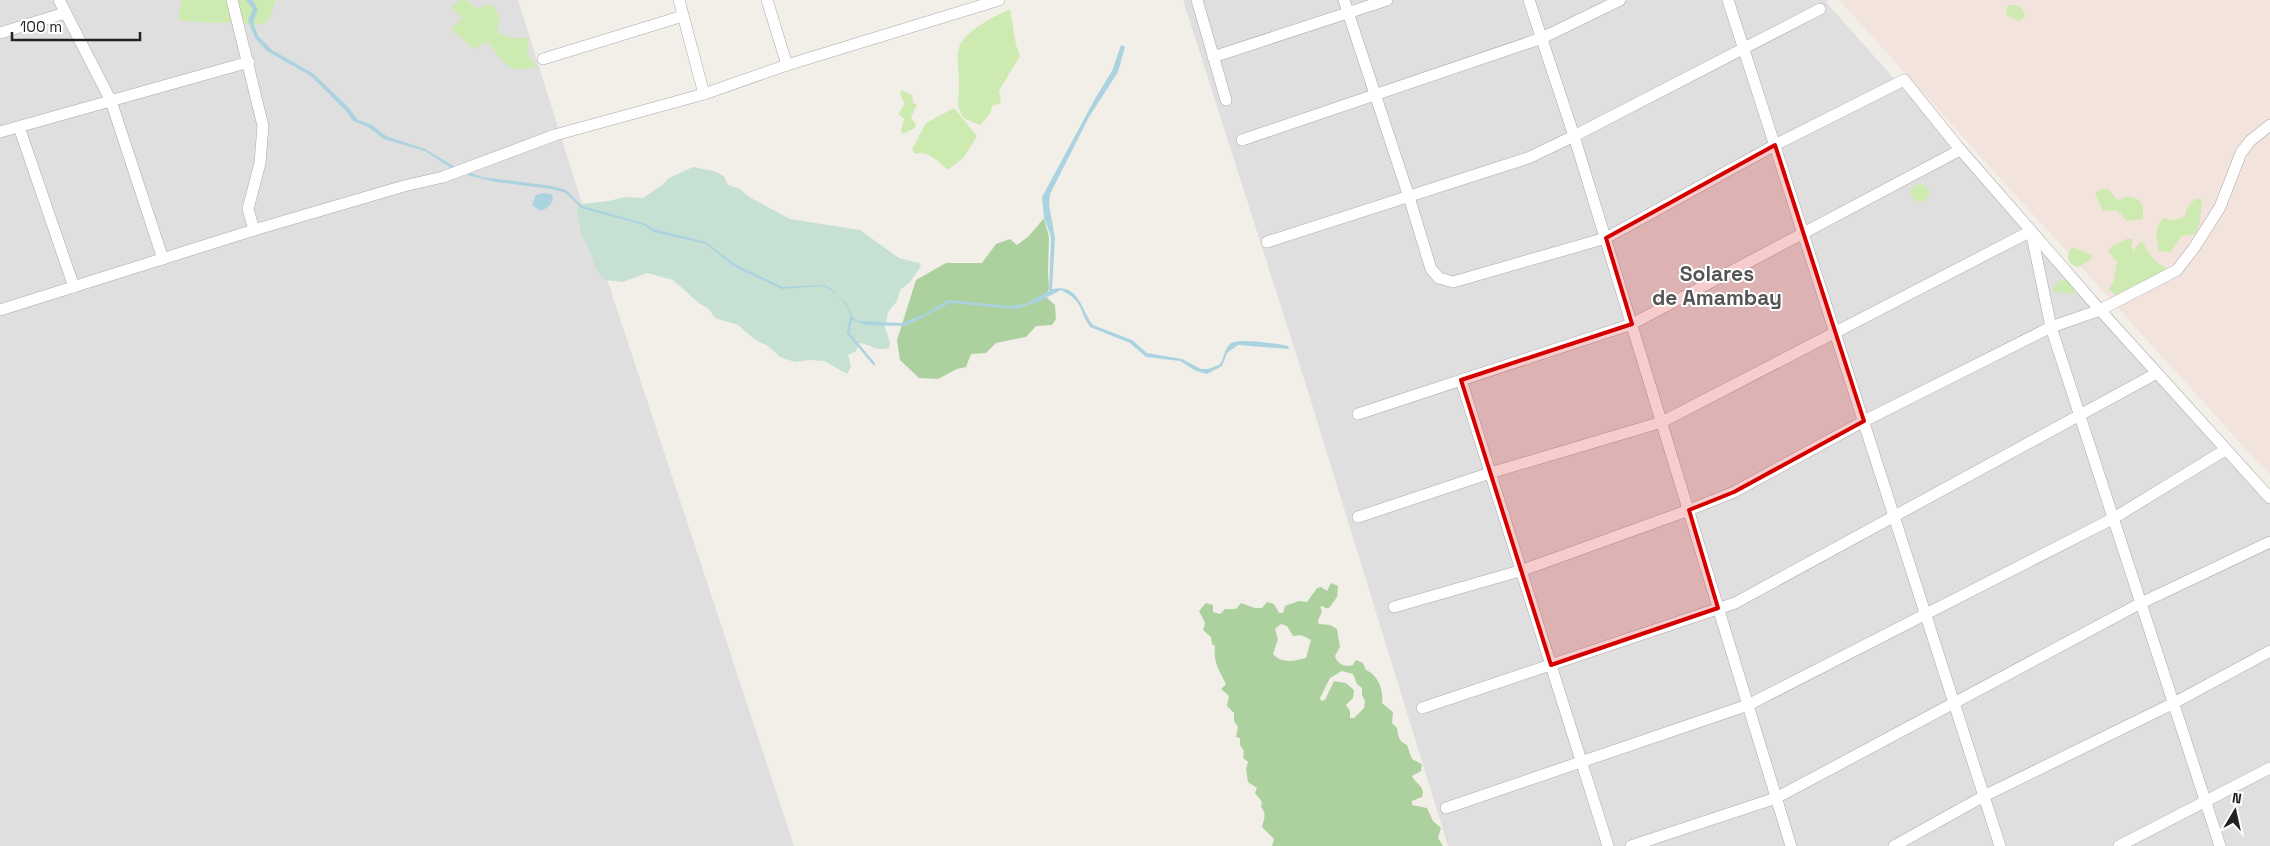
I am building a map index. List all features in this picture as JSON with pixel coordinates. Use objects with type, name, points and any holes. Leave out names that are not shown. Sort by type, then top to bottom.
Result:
[{"type":"street","points":[[59,0],[110,101],[163,259]]},
{"type":"street","points":[[232,0],[249,62],[262,126],[260,163],[248,209],[254,230]]},
{"type":"street","points":[[679,0],[704,94]]},
{"type":"street","points":[[767,0],[787,65]]},
{"type":"street","points":[[0,310],[254,230],[452,173],[555,135],[704,94],[787,65],[999,0]]},
{"type":"street","points":[[1197,0],[1226,100]]},
{"type":"street","points":[[1344,0],[1410,197],[1431,269],[1439,278],[1453,282],[1606,238],[1775,145],[1904,80],[1960,150],[2100,310],[2270,498]]},
{"type":"street","points":[[1213,57],[1386,0]]},
{"type":"street","points":[[1529,0],[1606,238],[1791,846]]},
{"type":"street","points":[[1242,140],[1542,38],[1620,0]]},
{"type":"street","points":[[1728,0],[2000,846]]},
{"type":"street","points":[[1267,242],[1528,158],[1820,9]]},
{"type":"street","points":[[0,34],[65,13]]},
{"type":"street","points":[[544,59],[683,16]]},
{"type":"street","points":[[0,132],[249,62]]},
{"type":"street","points":[[1394,607],[1521,570],[1734,492],[1864,421],[2051,327],[2100,310],[2177,270],[2194,248],[2220,207],[2241,153],[2250,142],[2270,126]]},
{"type":"street","points":[[19,127],[74,287]]},
{"type":"street","points":[[1358,414],[1632,324],[1960,150]]},
{"type":"street","points":[[2031,231],[2051,327],[2220,846]]},
{"type":"street","points":[[1358,517],[1490,472],[1662,422],[2031,231]]},
{"type":"street","points":[[1422,708],[1736,603],[1893,515],[2157,373]]},
{"type":"street","points":[[1461,380],[1608,846]]},
{"type":"street","points":[[1446,808],[1748,705],[2114,518],[2225,450]]},
{"type":"street","points":[[1631,846],[1776,798],[2141,603],[2270,542]]},
{"type":"street","points":[[1894,846],[1984,796],[2174,703],[2270,652]]},
{"type":"street","points":[[2119,846],[2270,768]]},
{"type":"highlighted area","points":[[1775,145],[1864,421],[1734,492],[1689,510],[1718,608],[1551,665],[1461,380],[1632,324],[1606,238]]},
{"type":"shaded area","points":[[0,0],[518,0],[580,197],[794,846],[0,846]]},
{"type":"shaded area","points":[[1183,0],[1828,0],[1826,2],[2270,502],[2270,846],[1448,846],[1306,385]]},
{"type":"shaded area","points":[[1839,0],[2270,0],[2270,474],[2264,469]]},
{"type":"green space","points":[[181,0],[276,0],[268,22],[253,26],[238,21],[231,8],[231,22],[211,23],[178,20]]},
{"type":"green space","points":[[460,0],[467,0],[476,8],[492,4],[500,17],[497,32],[512,38],[529,38],[527,54],[537,67],[526,69],[512,68],[503,61],[487,41],[474,49],[451,29],[462,18],[451,7]]},
{"type":"green space","points":[[2008,5],[2016,5],[2022,9],[2025,16],[2019,21],[2006,15]]},
{"type":"green space","points":[[1010,9],[1016,45],[1020,56],[999,91],[1001,103],[992,106],[990,114],[980,125],[965,119],[960,111],[958,102],[959,48],[973,30]]},
{"type":"green space","points":[[901,90],[912,95],[913,103],[917,104],[911,118],[916,124],[915,128],[903,134],[901,130],[904,119],[898,114],[905,104],[900,94]]},
{"type":"green space","points":[[954,108],[977,136],[964,157],[948,170],[933,157],[924,153],[915,154],[912,149],[926,123]]},
{"type":"green space","points":[[693,167],[714,171],[724,176],[728,185],[740,189],[749,197],[790,219],[860,230],[899,258],[919,263],[921,266],[910,282],[900,290],[897,301],[888,312],[885,327],[890,342],[889,348],[880,349],[859,343],[856,351],[848,355],[851,367],[847,374],[824,361],[809,360],[795,362],[780,357],[738,325],[715,318],[708,308],[700,304],[673,280],[647,273],[623,282],[605,280],[596,270],[593,258],[581,234],[577,209],[582,204],[626,197],[643,198],[669,178]]},
{"type":"green space","points":[[1920,184],[1928,189],[1929,193],[1924,201],[1920,202],[1912,197],[1911,193],[1916,185]]},
{"type":"green space","points":[[2101,189],[2108,189],[2118,200],[2128,197],[2138,200],[2143,205],[2143,219],[2127,221],[2117,210],[2103,211],[2095,193]]},
{"type":"green space","points":[[2195,199],[2202,199],[2200,220],[2196,234],[2182,236],[2170,252],[2159,251],[2157,233],[2161,221],[2164,217],[2170,221],[2185,217],[2186,210]]},
{"type":"green space","points":[[1044,218],[1049,237],[1049,289],[1045,296],[1055,305],[1056,319],[1052,325],[1036,326],[1026,337],[996,343],[986,353],[971,354],[966,367],[957,369],[938,379],[919,378],[900,360],[897,340],[916,280],[946,263],[982,263],[996,244],[1010,239],[1017,245],[1028,237]]},
{"type":"green space","points":[[2126,239],[2133,239],[2131,246],[2134,252],[2136,246],[2142,242],[2154,260],[2166,269],[2150,292],[2143,291],[2126,299],[2114,294],[2109,289],[2113,283],[2117,262],[2108,251]]},
{"type":"green space","points":[[2072,247],[2093,255],[2090,260],[2078,267],[2074,266],[2068,259],[2068,254]]},
{"type":"green space","points":[[2064,280],[2071,282],[2076,287],[2073,294],[2052,291],[2057,282]]},
{"type":"green space","points":[[1331,583],[1338,586],[1337,597],[1329,608],[1320,607],[1322,611],[1318,621],[1319,624],[1330,625],[1337,629],[1340,647],[1335,656],[1342,665],[1353,665],[1356,660],[1363,663],[1366,670],[1377,679],[1381,688],[1382,703],[1393,712],[1392,723],[1397,728],[1399,738],[1407,745],[1412,759],[1422,764],[1421,771],[1412,776],[1422,788],[1423,793],[1422,797],[1412,801],[1412,805],[1427,808],[1433,821],[1441,828],[1438,838],[1443,846],[1272,846],[1274,839],[1262,827],[1264,812],[1261,807],[1262,802],[1255,793],[1257,788],[1248,782],[1246,769],[1248,762],[1243,758],[1244,751],[1240,745],[1240,738],[1236,737],[1238,727],[1234,721],[1234,713],[1227,706],[1229,696],[1221,689],[1226,684],[1216,661],[1215,646],[1212,644],[1211,637],[1203,630],[1205,623],[1199,611],[1206,603],[1213,605],[1213,612],[1220,614],[1225,609],[1236,609],[1241,603],[1255,608],[1262,608],[1267,602],[1274,604],[1279,613],[1283,613],[1285,606],[1299,601],[1307,602],[1317,588],[1321,587],[1327,591]],"holes":[[[1281,624],[1287,626],[1293,636],[1301,635],[1311,640],[1306,658],[1293,661],[1284,660],[1273,654],[1278,639],[1275,629]],[[1342,671],[1353,674],[1357,684],[1362,688],[1362,695],[1365,701],[1364,708],[1354,718],[1350,718],[1350,711],[1346,705],[1353,698],[1354,690],[1346,683],[1334,681],[1325,700],[1321,701],[1320,698],[1330,678]]]},
{"type":"water","points":[[246,0],[252,0],[258,9],[253,22],[258,36],[272,50],[314,74],[349,108],[358,120],[372,125],[386,136],[425,149],[457,168],[454,170],[425,151],[384,139],[368,127],[353,121],[347,112],[311,76],[267,51],[255,38],[248,20],[253,9]]},
{"type":"water","points":[[1121,45],[1125,47],[1118,72],[1089,117],[1050,194],[1049,205],[1055,238],[1052,289],[1061,288],[1069,290],[1074,294],[1093,325],[1132,340],[1147,353],[1182,359],[1201,369],[1208,369],[1219,365],[1228,346],[1235,342],[1267,343],[1288,346],[1289,349],[1238,345],[1227,353],[1222,366],[1207,374],[1196,371],[1180,361],[1146,357],[1130,343],[1090,327],[1074,298],[1061,290],[1038,302],[1016,309],[950,303],[906,326],[865,325],[852,320],[847,306],[838,295],[847,304],[857,321],[902,323],[927,313],[948,300],[1011,306],[1025,304],[1049,291],[1051,237],[1044,217],[1042,197],[1112,71]]},
{"type":"water","points":[[471,173],[482,177],[552,186],[566,190],[582,206],[644,223],[653,229],[706,242],[736,265],[783,287],[824,285],[831,288],[838,295],[824,286],[782,289],[735,267],[706,244],[654,232],[644,225],[581,208],[566,193],[552,189],[496,182],[467,175]]},
{"type":"water","points":[[542,193],[553,196],[550,205],[541,211],[532,205],[536,195]]},
{"type":"waterway","points":[[851,318],[848,333],[874,364]]},
{"type":"district","name":"Solares de Amambay","points":[[1717,286]]}]
